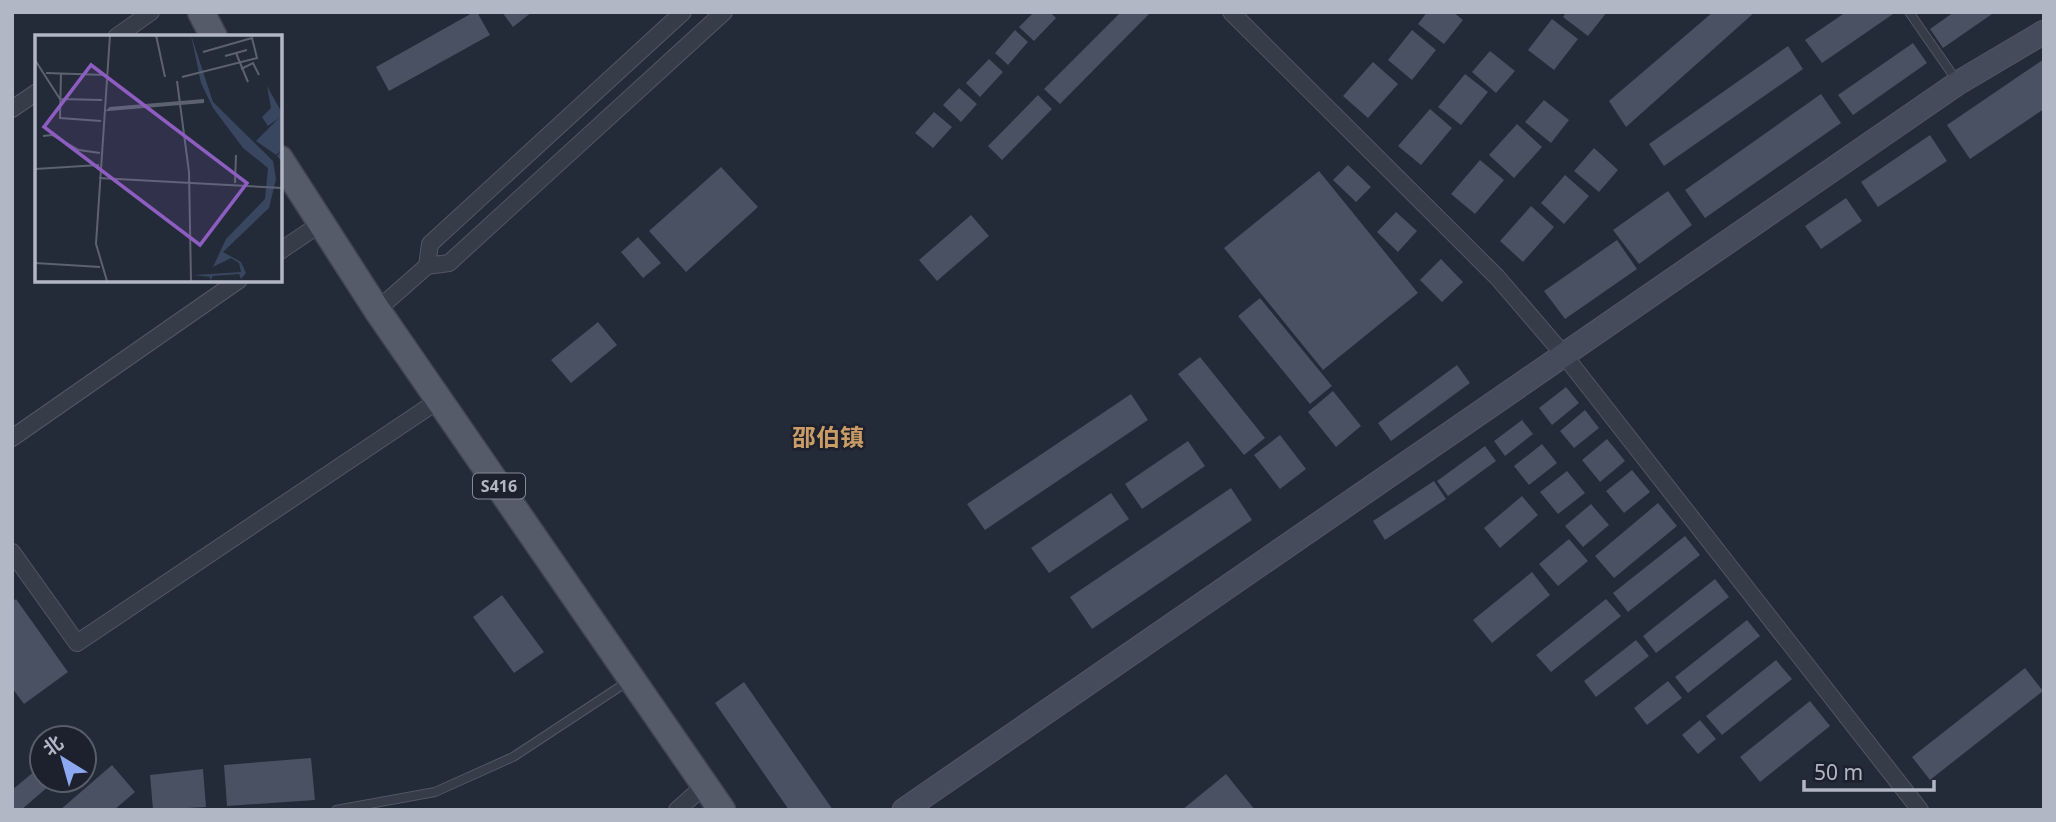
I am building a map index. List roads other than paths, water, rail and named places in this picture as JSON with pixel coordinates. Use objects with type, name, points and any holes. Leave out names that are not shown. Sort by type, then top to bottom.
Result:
[{"type":"main road","points":[[201,12],[213,35]]},
{"type":"main road","points":[[904,810],[1958,83],[2044,32]]},
{"type":"main road","name":"S416","points":[[282,162],[377,310],[722,810]]},
{"type":"street","points":[[119,35],[151,12]]},
{"type":"street","points":[[427,266],[430,244],[683,12]]},
{"type":"street","points":[[377,310],[427,266],[449,263],[724,12]]},
{"type":"street","points":[[1231,12],[1497,277],[1564,355],[1920,810]]},
{"type":"street","points":[[12,109],[35,93]]},
{"type":"street","points":[[282,250],[320,224]]},
{"type":"street","points":[[12,438],[236,282]]},
{"type":"street","points":[[12,552],[77,643],[439,400]]},
{"type":"street","points":[[677,810],[705,785]]},
{"type":"lane","points":[[1909,12],[1958,83]]},
{"type":"lane","points":[[335,810],[435,792],[513,757],[632,679]]},
{"type":"district","name":"邵伯镇","points":[[828,436]]}]
